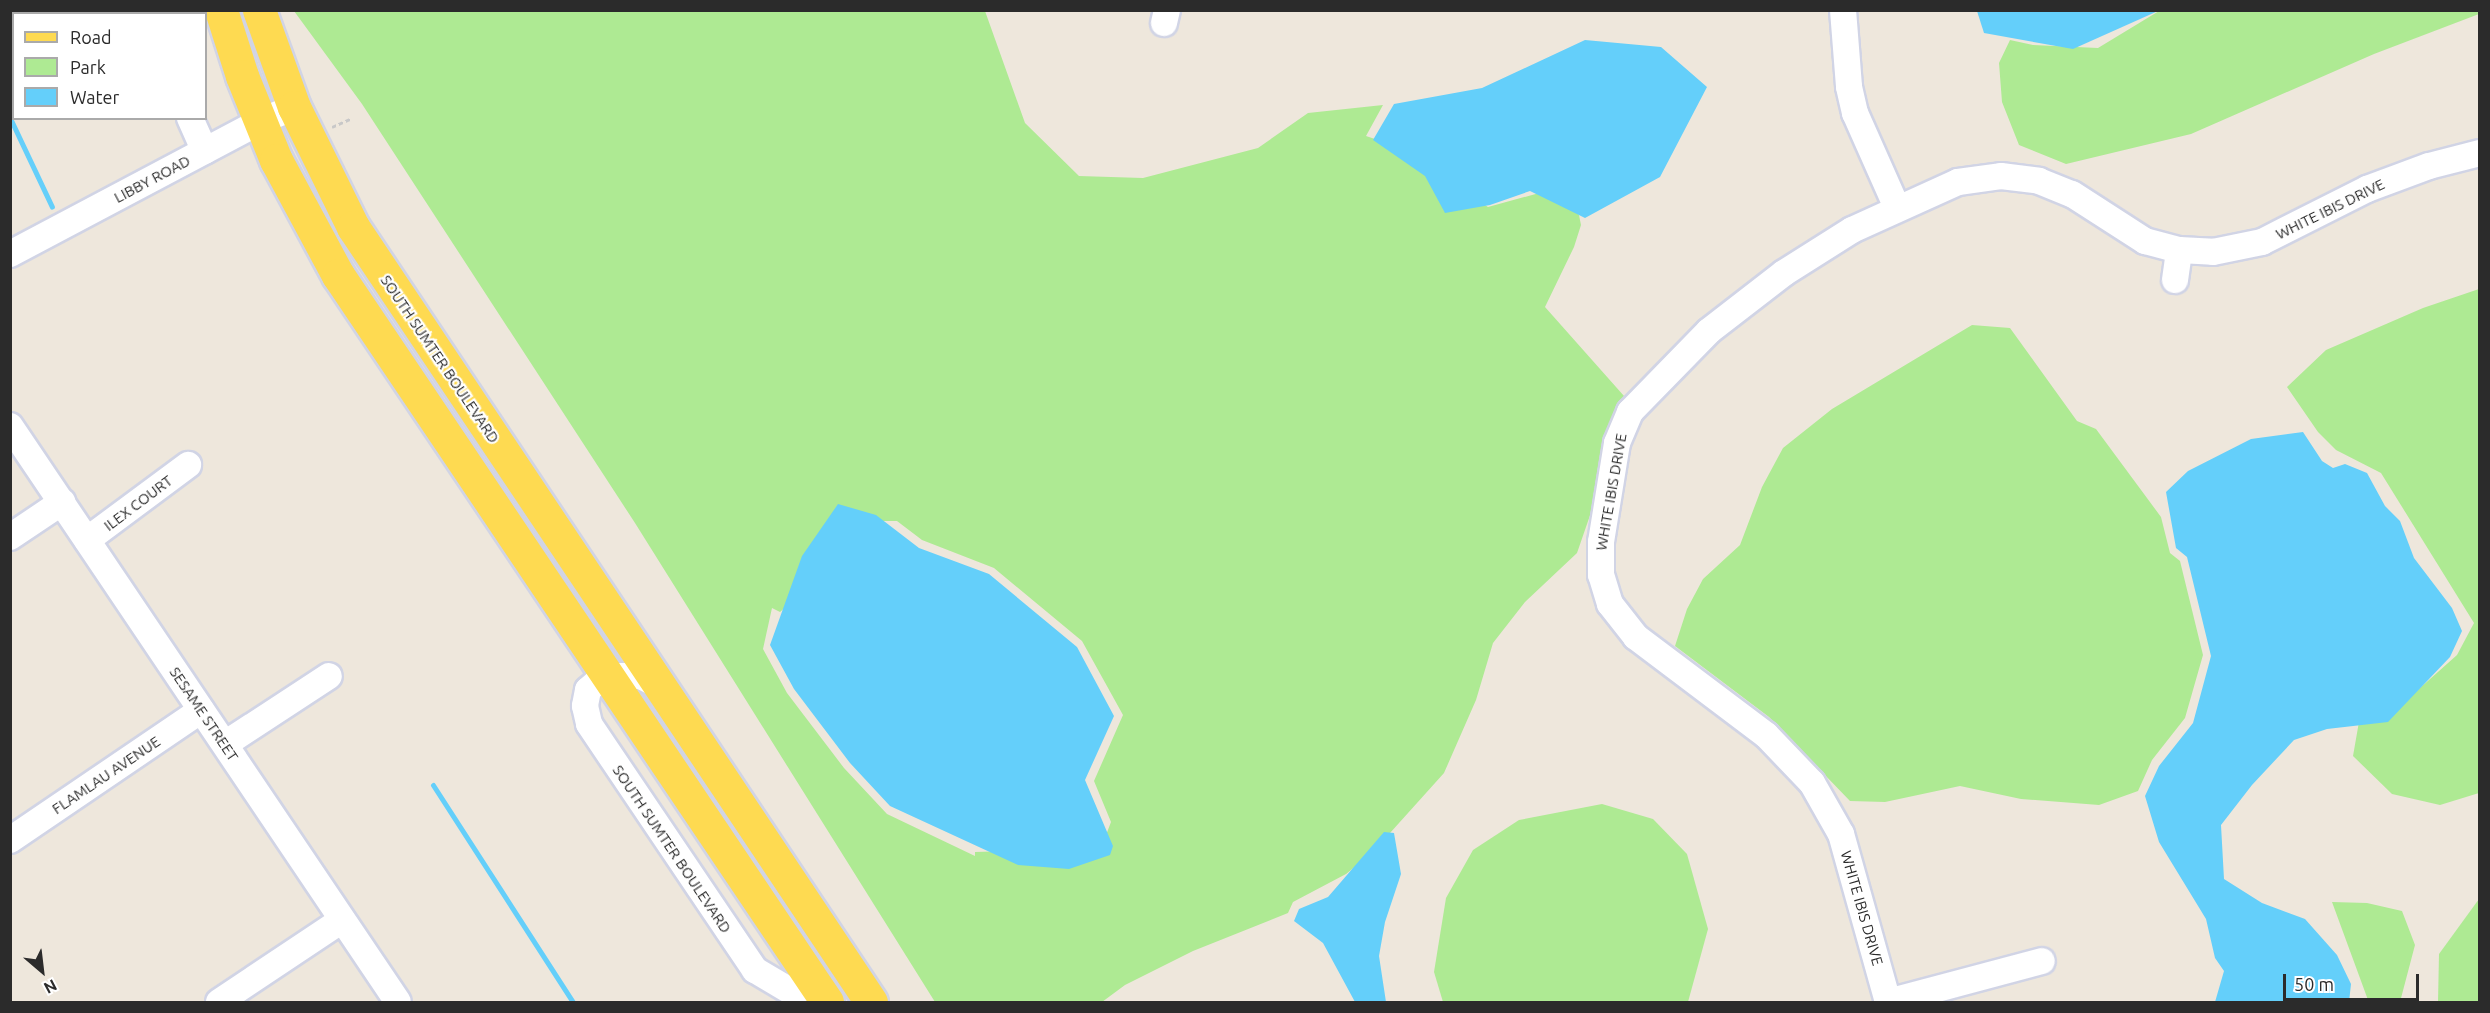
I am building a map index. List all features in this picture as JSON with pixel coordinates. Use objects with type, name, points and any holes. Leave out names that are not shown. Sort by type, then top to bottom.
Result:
[{"type":"main road","points":[[221,10],[259,122],[298,204],[338,275],[827,1002]]},
{"type":"main road","name":"SOUTH SUMTER BOULEVARD","points":[[259,10],[294,107],[333,190],[370,254],[871,1002]]},
{"type":"street","points":[[1843,10],[1848,78],[1855,113],[1897,208]]},
{"type":"street","name":"LIBBY ROAD","points":[[10,254],[259,122],[294,107]]},
{"type":"street","points":[[191,120],[205,151]]},
{"type":"street","name":"WHITE IBIS DRIVE","points":[[1888,1002],[1847,851],[1821,796],[1779,745],[1625,627],[1605,591],[1600,559],[1617,442],[1638,402],[1709,331],[1763,288],[1832,241],[1897,208],[1958,182],[2020,177],[2056,186],[2130,234],[2179,250],[2213,252],[2262,242],[2377,184],[2480,153]]},
{"type":"street","points":[[2175,280],[2179,250]]},
{"type":"street","name":"SESAME STREET","points":[[10,426],[398,1002]]},
{"type":"street","name":"ILEX COURT","points":[[87,540],[188,465]]},
{"type":"street","points":[[10,537],[62,502]]},
{"type":"street","points":[[609,675],[640,676],[660,686]]},
{"type":"street","name":"SOUTH SUMTER BOULEVARD","points":[[609,675],[594,682],[586,696],[586,715],[593,732],[755,970],[809,1002]]},
{"type":"street","points":[[225,744],[329,676]]},
{"type":"street","name":"FLAMLAU AVENUE","points":[[10,840],[201,710]]},
{"type":"street","points":[[219,1002],[342,920]]},
{"type":"street","points":[[1888,1002],[2042,961]]},
{"type":"green space","points":[[294,11],[985,11],[1025,123],[1079,176],[1143,178],[1258,148],[1308,113],[1383,105],[1366,136],[1384,142],[1488,207],[1550,190],[1579,215],[1581,225],[1574,247],[1545,307],[1624,396],[1614,446],[1577,553],[1525,602],[1493,643],[1476,700],[1444,773],[1372,853],[1346,874],[1293,902],[1288,913],[1193,951],[1125,985],[1102,1002],[935,1002],[635,523],[362,104]],"holes":[[[884,521],[897,521],[922,540],[994,568],[1082,641],[1123,715],[1094,781],[1111,822],[1101,848],[975,852],[975,856],[887,814],[844,768],[787,693],[763,649],[772,608],[780,612]]]},
{"type":"green space","points":[[2159,11],[2479,11],[2479,14],[2374,54],[2191,134],[2066,164],[2019,145],[2002,102],[1999,63],[2010,40],[2033,45],[2098,48]]},
{"type":"green space","points":[[2479,289],[2479,793],[2440,805],[2392,794],[2353,756],[2360,716],[2402,704],[2457,655],[2474,623],[2381,473],[2336,450],[2318,432],[2287,387],[2326,350],[2423,308]]},
{"type":"green space","points":[[1972,325],[2010,328],[2077,421],[2096,429],[2161,517],[2170,553],[2180,561],[2203,655],[2185,718],[2152,760],[2138,791],[2099,805],[2021,799],[1960,786],[1885,802],[1850,801],[1769,717],[1675,646],[1687,609],[1703,579],[1740,545],[1762,487],[1783,448],[1832,409]]},
{"type":"green space","points":[[1602,804],[1653,819],[1687,854],[1708,929],[1688,1002],[1443,1002],[1434,972],[1446,898],[1473,850],[1519,820]]},
{"type":"green space","points":[[2479,899],[2479,1002],[2438,1002],[2439,954]]},
{"type":"green space","points":[[2332,902],[2367,903],[2402,911],[2415,945],[2400,1002],[2365,1002],[2368,1000]]},
{"type":"water","points":[[1977,10],[2158,11],[2073,49],[1984,33]]},
{"type":"water","points":[[1585,40],[1661,47],[1707,87],[1660,177],[1585,218],[1530,191],[1490,205],[1445,213],[1425,176],[1373,140],[1394,104],[1482,88]]},
{"type":"water","points":[[2303,432],[2322,461],[2333,468],[2345,464],[2367,473],[2385,506],[2400,521],[2414,558],[2452,608],[2462,631],[2450,657],[2388,722],[2327,729],[2294,740],[2252,785],[2221,825],[2224,879],[2262,903],[2305,919],[2337,955],[2351,984],[2349,1002],[2215,1002],[2224,971],[2215,958],[2206,919],[2159,842],[2145,796],[2159,766],[2193,723],[2211,656],[2187,557],[2176,548],[2166,492],[2188,471],[2251,439]]},
{"type":"water","points":[[838,504],[876,515],[919,548],[989,574],[1077,647],[1114,716],[1085,780],[1113,846],[1110,855],[1069,869],[1018,865],[890,806],[850,763],[794,689],[770,645],[802,556]]},
{"type":"water","points":[[1384,832],[1394,833],[1401,874],[1385,922],[1379,956],[1386,1002],[1355,1002],[1323,943],[1294,921],[1299,909],[1328,897]]},
{"type":"waterway","points":[[10,118],[52,207]]},
{"type":"waterway","points":[[433,785],[573,1002]]}]
